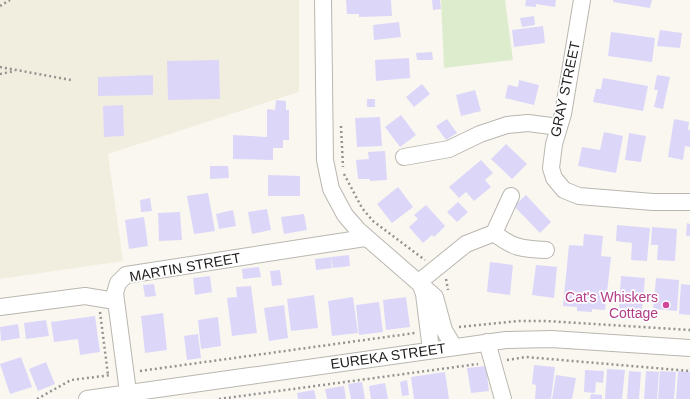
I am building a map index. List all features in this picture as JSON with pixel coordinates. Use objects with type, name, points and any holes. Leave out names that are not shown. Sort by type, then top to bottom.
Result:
[{"type":"street","points":[[323,0],[326,170],[331,189],[340,206],[365,238],[419,282],[436,299],[451,329],[454,347]]},
{"type":"street","name":"GRAY STREET","points":[[582,0],[563,114],[554,140],[551,168],[554,178],[564,190],[579,196],[653,202],[690,202]]},
{"type":"street","points":[[404,157],[449,149],[480,134],[507,125],[528,123],[559,127]]},
{"type":"street","points":[[419,282],[466,244],[494,233],[511,196]]},
{"type":"street","points":[[494,233],[506,242],[519,248],[546,250]]},
{"type":"street","name":"MARTIN STREET","points":[[115,301],[117,285],[123,277],[130,274],[365,238]]},
{"type":"street","points":[[419,282],[424,294],[431,350]]},
{"type":"street","points":[[0,307],[85,296],[115,301],[125,373],[131,394]]},
{"type":"street","name":"EUREKA STREET","points":[[88,399],[487,342],[551,339],[690,348]]},
{"type":"street","points":[[487,342],[503,399]]},
{"type":"path","points":[[0,6],[10,0]]},
{"type":"path","points":[[0,67],[71,80]]},
{"type":"path","points":[[0,74],[17,70]]},
{"type":"path","points":[[341,125],[344,173],[362,208],[373,221]]},
{"type":"path","points":[[98,298],[108,375]]},
{"type":"path","points":[[37,399],[71,380],[428,332]]},
{"type":"path","points":[[219,399],[526,357],[690,371]]},
{"type":"shaded area","points":[[0,0],[299,0],[299,92],[108,154],[123,261],[0,279]]},
{"type":"green space","points":[[441,0],[505,0],[513,60],[444,68]]},
{"type":"building","points":[[346,0],[391,0],[392,16],[359,17],[359,14],[347,14]]},
{"type":"building","points":[[432,0],[440,0],[441,9],[433,10]]},
{"type":"building","points":[[526,0],[556,0],[555,7],[536,4],[536,7],[525,6]]},
{"type":"building","points":[[613,0],[652,0],[650,8],[613,2]]},
{"type":"building","points":[[534,16],[535,25],[522,27],[520,18]]},
{"type":"building","points":[[399,22],[401,37],[374,40],[373,25]]},
{"type":"building","points":[[543,26],[545,43],[514,47],[512,30]]},
{"type":"building","points":[[660,30],[682,33],[680,48],[657,46]]},
{"type":"building","points":[[611,32],[655,38],[652,62],[608,56]]},
{"type":"building","points":[[432,52],[433,60],[417,60],[416,53]]},
{"type":"building","points":[[409,58],[410,78],[376,81],[375,60]]},
{"type":"building","points":[[219,60],[220,99],[168,100],[167,61]]},
{"type":"building","points":[[153,75],[153,95],[98,96],[98,77]]},
{"type":"building","points":[[657,75],[670,77],[663,109],[654,107],[658,90],[654,90]]},
{"type":"building","points":[[603,78],[648,86],[643,111],[593,102],[596,89],[601,89]]},
{"type":"building","points":[[519,80],[539,85],[534,105],[505,98],[508,85],[518,87]]},
{"type":"building","points":[[422,84],[430,94],[414,107],[406,97]]},
{"type":"building","points":[[475,90],[481,111],[461,116],[456,95]]},
{"type":"building","points":[[367,99],[375,99],[375,107],[367,107]]},
{"type":"building","points":[[276,100],[286,101],[286,110],[289,110],[289,140],[283,140],[283,148],[273,148],[273,160],[233,159],[233,135],[267,137],[267,109],[275,110]]},
{"type":"building","points":[[123,105],[124,136],[104,137],[103,106]]},
{"type":"building","points":[[401,115],[416,135],[400,147],[385,127]]},
{"type":"building","points":[[380,117],[382,146],[357,147],[355,118]]},
{"type":"building","points":[[447,119],[457,133],[446,140],[436,126]]},
{"type":"building","points":[[674,119],[689,122],[688,130],[690,130],[690,147],[685,146],[683,160],[668,157]]},
{"type":"building","points":[[604,132],[623,136],[616,173],[578,166],[582,147],[600,150]]},
{"type":"building","points":[[629,133],[646,136],[641,162],[625,160]]},
{"type":"building","points":[[506,144],[527,164],[512,179],[491,159]]},
{"type":"building","points":[[385,151],[387,180],[370,181],[370,179],[358,179],[356,160],[369,159],[368,152]]},
{"type":"building","points":[[481,160],[493,173],[485,180],[491,187],[474,201],[466,192],[459,198],[449,187]]},
{"type":"building","points":[[210,166],[228,166],[229,178],[210,179]]},
{"type":"building","points":[[268,175],[300,176],[300,196],[268,196]]},
{"type":"building","points":[[398,187],[413,207],[392,223],[377,204]]},
{"type":"building","points":[[208,193],[215,231],[194,234],[187,196]]},
{"type":"building","points":[[526,195],[551,222],[540,233],[514,206]]},
{"type":"building","points":[[150,198],[152,211],[141,212],[140,200]]},
{"type":"building","points":[[458,202],[468,212],[457,222],[447,212]]},
{"type":"building","points":[[426,205],[445,226],[434,237],[432,235],[423,243],[409,227],[418,219],[414,215]]},
{"type":"building","points":[[267,209],[271,230],[252,234],[248,212]]},
{"type":"building","points":[[233,210],[236,226],[219,229],[216,214]]},
{"type":"building","points":[[180,212],[182,240],[159,241],[158,213]]},
{"type":"building","points":[[304,214],[307,230],[284,234],[281,217]]},
{"type":"building","points":[[144,217],[148,246],[129,249],[125,220]]},
{"type":"building","points":[[687,223],[690,224],[690,236],[686,236]]},
{"type":"building","points":[[617,225],[650,228],[647,261],[631,260],[632,243],[616,241]]},
{"type":"building","points":[[652,227],[677,229],[675,261],[657,260],[658,245],[651,245]]},
{"type":"building","points":[[584,234],[603,236],[601,256],[611,257],[605,310],[592,309],[592,312],[577,311],[577,307],[563,306],[569,245],[583,246]]},
{"type":"building","points":[[349,255],[350,266],[333,268],[331,257]]},
{"type":"building","points":[[331,257],[332,268],[316,270],[315,259]]},
{"type":"building","points":[[490,262],[513,265],[510,295],[487,292]]},
{"type":"building","points":[[536,265],[557,267],[554,298],[532,295]]},
{"type":"building","points":[[259,267],[261,277],[243,279],[242,269]]},
{"type":"building","points":[[280,270],[282,285],[272,286],[270,271]]},
{"type":"building","points":[[210,276],[212,292],[195,295],[193,278]]},
{"type":"building","points":[[621,276],[645,278],[642,310],[619,308]]},
{"type":"building","points":[[656,278],[679,280],[677,311],[653,309]]},
{"type":"building","points":[[154,284],[156,296],[145,297],[143,285]]},
{"type":"building","points":[[681,284],[690,285],[690,315],[679,314]]},
{"type":"building","points":[[251,286],[257,333],[232,336],[227,298],[237,297],[236,287]]},
{"type":"building","points":[[314,295],[318,328],[291,331],[287,299]]},
{"type":"building","points":[[353,297],[358,333],[332,336],[328,301]]},
{"type":"building","points":[[406,297],[410,327],[386,330],[383,300]]},
{"type":"building","points":[[379,302],[383,332],[359,335],[356,305]]},
{"type":"building","points":[[284,305],[288,338],[269,341],[264,308]]},
{"type":"building","points":[[163,313],[167,350],[145,353],[141,316]]},
{"type":"building","points":[[95,316],[100,352],[80,355],[78,339],[54,342],[51,322]]},
{"type":"building","points":[[218,317],[221,346],[201,349],[198,320]]},
{"type":"building","points":[[46,320],[49,336],[26,339],[24,323]]},
{"type":"building","points":[[18,324],[20,338],[1,341],[0,327]]},
{"type":"building","points":[[198,334],[201,358],[187,360],[184,336]]},
{"type":"building","points":[[21,357],[32,387],[10,394],[0,364]]},
{"type":"building","points":[[46,362],[55,384],[38,391],[29,369]]},
{"type":"building","points":[[534,365],[555,367],[551,399],[535,399],[536,385],[532,384]]},
{"type":"building","points":[[486,366],[489,391],[471,393],[467,368]]},
{"type":"building","points":[[607,369],[625,370],[622,399],[605,399]]},
{"type":"building","points":[[585,370],[604,371],[603,383],[596,382],[595,393],[584,392]]},
{"type":"building","points":[[629,371],[641,372],[639,399],[627,399]]},
{"type":"building","points":[[646,371],[659,372],[657,399],[644,399]]},
{"type":"building","points":[[660,371],[676,372],[674,399],[658,399]]},
{"type":"building","points":[[678,371],[690,372],[690,399],[676,399]]},
{"type":"building","points":[[445,372],[449,399],[414,399],[411,377]]},
{"type":"building","points":[[556,375],[576,378],[572,399],[552,399]]},
{"type":"building","points":[[407,380],[409,395],[402,396],[400,382]]},
{"type":"building","points":[[362,382],[365,399],[351,399],[348,384]]},
{"type":"building","points":[[385,383],[388,399],[371,399],[369,386]]},
{"type":"building","points":[[344,386],[346,399],[327,399],[325,389]]},
{"type":"building","points":[[314,390],[316,399],[298,399],[297,393]]},
{"type":"building","points":[[591,394],[602,395],[602,399],[590,399]]},
{"type":"place","name":"Cat's Whiskers Cottage","points":[[666,305]]}]
